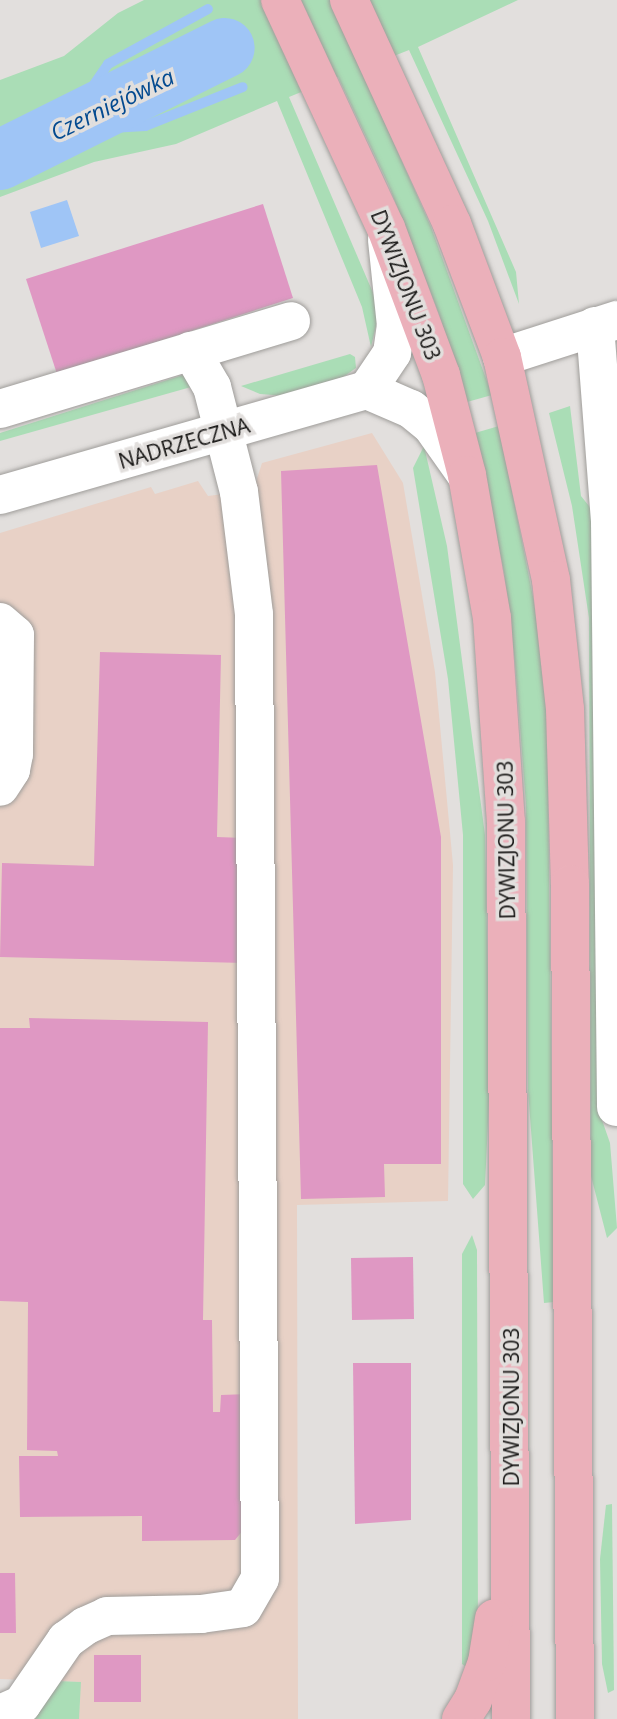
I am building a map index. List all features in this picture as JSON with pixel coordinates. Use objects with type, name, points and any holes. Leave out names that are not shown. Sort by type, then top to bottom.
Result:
[{"type":"main road","name":"DYWIZJONU 303","points":[[280,0],[386,228],[441,375],[467,475],[492,618],[504,756],[511,1719]]},
{"type":"main road","points":[[349,0],[452,224],[502,357],[544,543],[565,709],[570,897],[575,1719]]},
{"type":"main road","points":[[461,1719],[487,1662],[511,1509]]},
{"type":"street","points":[[386,228],[396,325],[392,353],[368,390],[411,409],[431,425],[467,475]]},
{"type":"street","points":[[0,409],[291,321]]},
{"type":"street","points":[[502,357],[606,323],[617,1107]]},
{"type":"street","points":[[0,1714],[22,1704],[66,1640],[85,1626],[107,1616],[201,1615],[243,1608],[260,1578],[254,614],[239,492],[212,387],[191,351]]},
{"type":"street","name":"NADRZECZNA","points":[[0,495],[368,390]]},
{"type":"street","points":[[0,622],[15,635],[13,754],[11,770],[0,788]]},
{"type":"shaded area","points":[[372,433],[403,483],[435,672],[453,865],[448,1201],[297,1205],[298,1719],[79,1719],[80,1682],[0,1679],[0,533],[151,487],[155,494],[198,481],[208,496],[254,488],[262,463]]},
{"type":"green space","points":[[144,0],[518,0],[418,47],[516,272],[519,304],[488,221],[409,50],[361,69],[431,227],[492,395],[467,402],[439,314],[389,186],[338,77],[289,97],[380,309],[371,347],[362,307],[277,101],[176,144],[94,162],[0,197],[0,80],[64,56],[118,13]]},
{"type":"green space","points":[[350,354],[355,357],[356,368],[336,382],[286,396],[260,394],[241,386]]},
{"type":"green space","points":[[183,375],[191,387],[0,441],[0,433]]},
{"type":"green space","points":[[570,406],[581,496],[593,511],[604,1041],[602,1120],[610,1143],[617,1228],[607,1238],[591,1176],[589,618],[572,506],[549,413]]},
{"type":"green space","points":[[499,426],[534,602],[547,695],[554,1302],[544,1303],[528,1090],[526,805],[515,662],[504,572],[475,433]]},
{"type":"green space","points":[[424,446],[447,546],[485,835],[490,1080],[485,1185],[473,1199],[463,1184],[463,835],[448,679],[413,468]]},
{"type":"green space","points":[[472,1235],[477,1250],[478,1642],[473,1672],[462,1664],[462,1254]]},
{"type":"green space","points":[[612,1504],[614,1690],[608,1693],[602,1664],[600,1559],[606,1505]]},
{"type":"green space","points":[[56,1681],[81,1682],[79,1719],[12,1719]]},
{"type":"water","points":[[67,200],[79,236],[41,248],[30,212]]},
{"type":"building","points":[[263,204],[293,298],[57,374],[26,279]]},
{"type":"building","points":[[377,465],[441,837],[441,1164],[384,1164],[385,1197],[301,1199],[281,471]]},
{"type":"building","points":[[100,652],[221,655],[217,837],[244,838],[245,963],[0,957],[2,863],[94,866]]},
{"type":"building","points":[[29,1018],[208,1022],[203,1320],[212,1320],[213,1412],[220,1412],[221,1395],[249,1394],[249,1523],[235,1540],[142,1541],[142,1516],[20,1517],[19,1456],[58,1456],[57,1451],[27,1450],[28,1302],[0,1301],[0,1028],[30,1028]]},
{"type":"building","points":[[413,1257],[414,1319],[352,1320],[351,1258]]},
{"type":"building","points":[[353,1363],[411,1363],[411,1520],[355,1524]]},
{"type":"building","points":[[0,1573],[15,1573],[16,1633],[0,1633]]},
{"type":"building","points":[[94,1655],[141,1655],[141,1702],[94,1702]]},
{"type":"waterway","points":[[62,131],[108,64],[208,9]]},
{"type":"waterway","name":"Czerniejówka","points":[[0,160],[225,48]]},
{"type":"waterway","points":[[62,131],[145,126],[243,87]]}]
